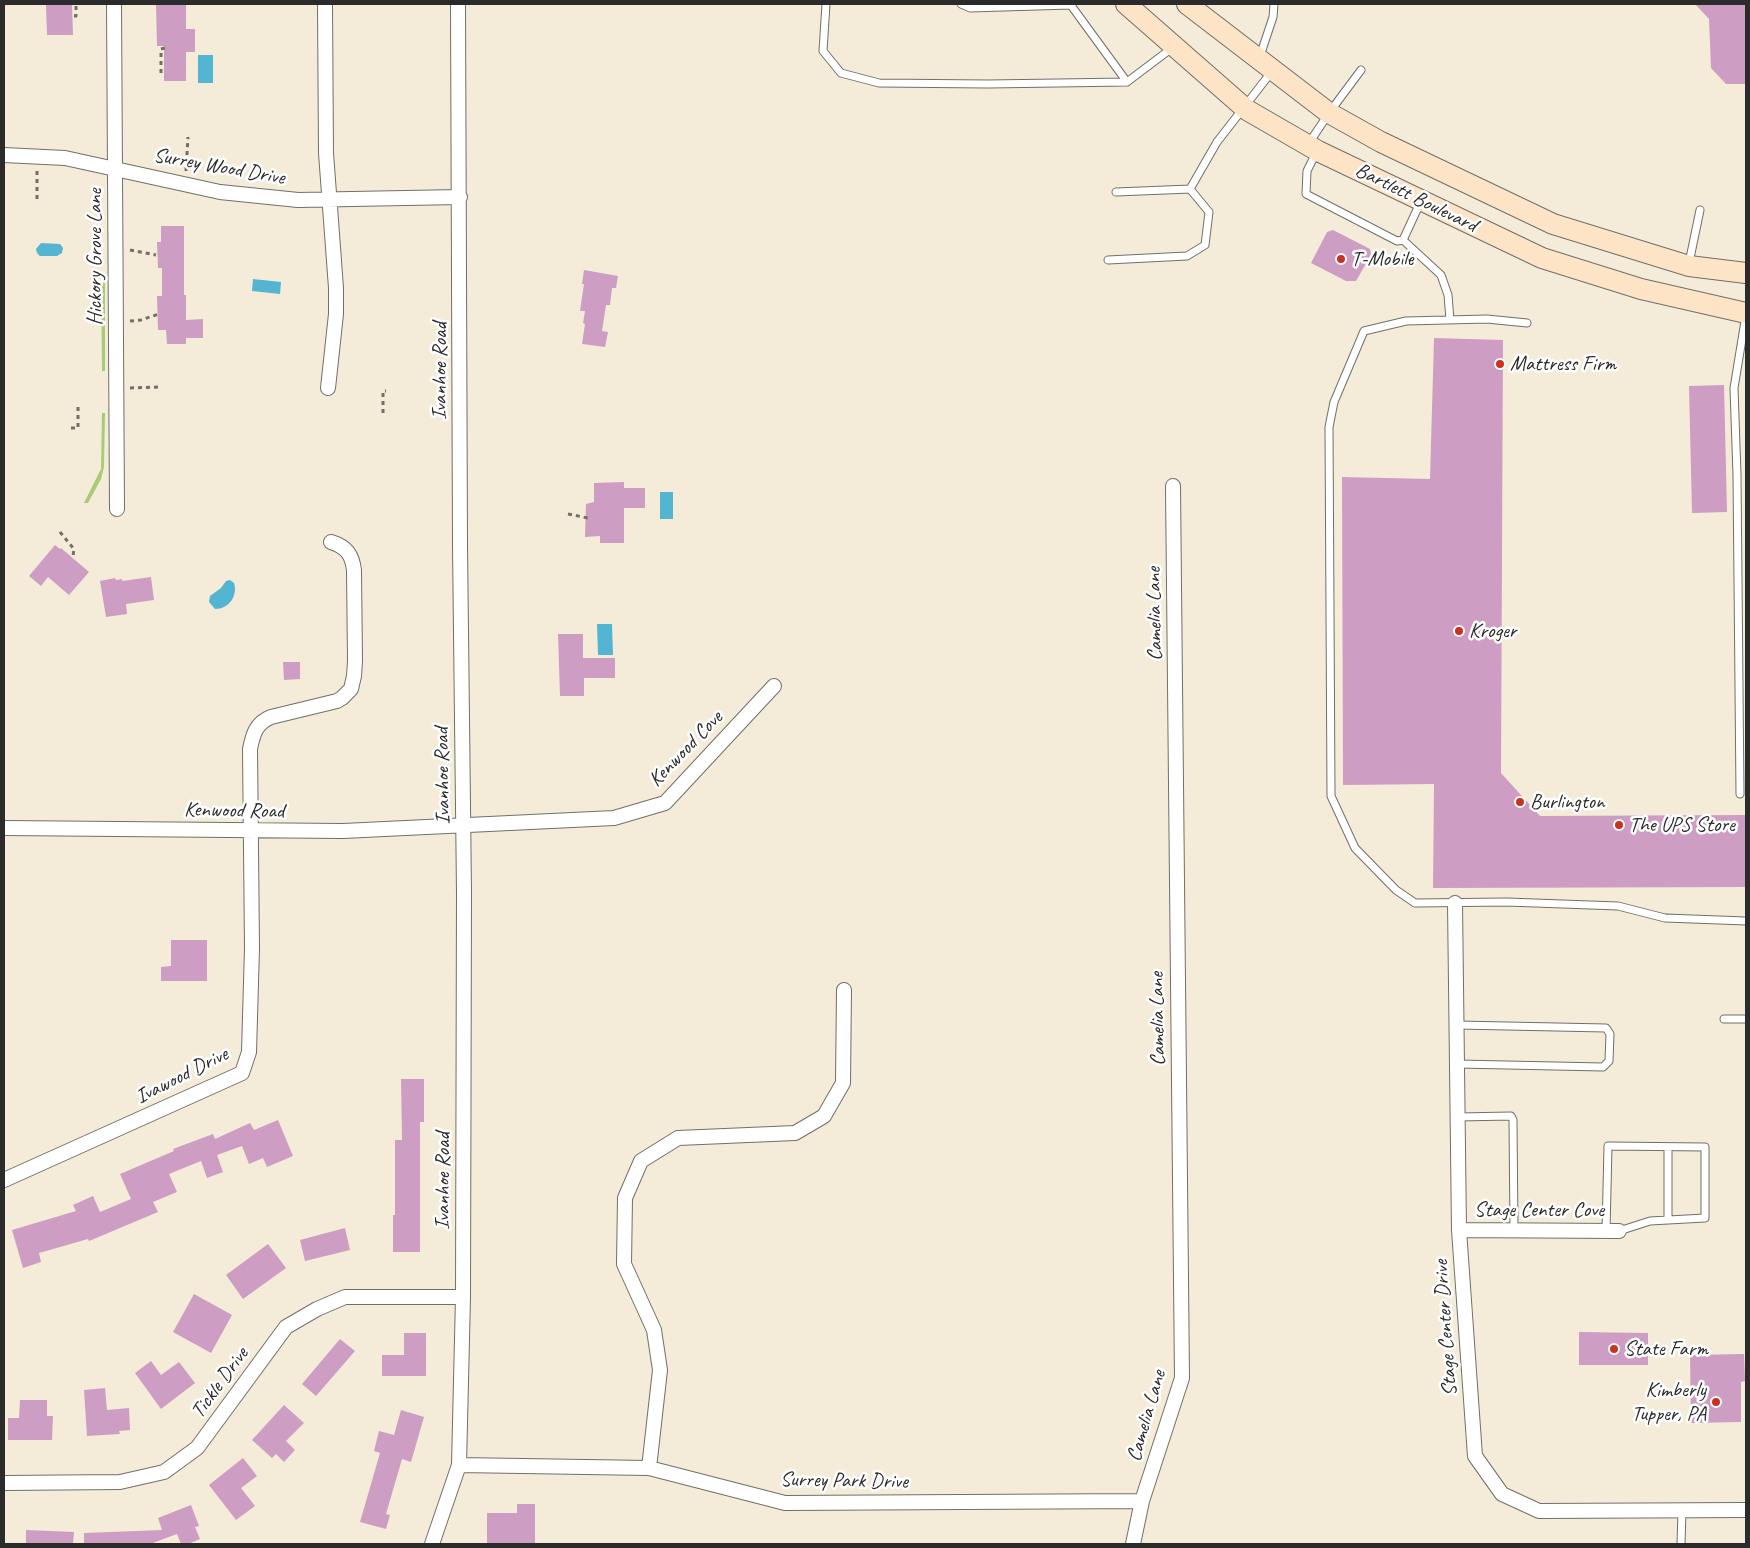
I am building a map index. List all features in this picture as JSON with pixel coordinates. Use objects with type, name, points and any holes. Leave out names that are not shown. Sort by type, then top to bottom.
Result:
[{"type":"main road","name":"Bartlett Boulevard","points":[[1126,4],[1244,108],[1313,148],[1542,258],[1641,289],[1746,313]]},
{"type":"main road","name":"Bartlett Boulevard","points":[[1186,4],[1329,113],[1381,142],[1553,224],[1689,266],[1746,273]]},
{"type":"street","name":"Hickory Grove Lane","points":[[114,4],[117,510]]},
{"type":"street","points":[[325,4],[326,153],[336,288],[336,314],[328,388]]},
{"type":"street","name":"Ivanhoe Road","points":[[432,1544],[459,1466],[463,1297],[463,826],[458,4]]},
{"type":"street","name":"Surrey Wood Drive","points":[[4,155],[65,158],[220,192],[298,200],[460,197]]},
{"type":"street","name":"Camelia Lane","points":[[1133,1544],[1142,1501],[1182,1378],[1173,486]]},
{"type":"street","name":"Ivawood Drive","points":[[4,1180],[242,1073],[250,1052],[252,948],[250,749],[253,733],[264,720],[337,701],[347,694],[353,684],[355,661],[353,561],[348,551],[341,545],[331,542]]},
{"type":"street","name":"Kenwood Cove","points":[[463,826],[614,818],[665,803],[774,686]]},
{"type":"street","name":"Kenwood Road","points":[[4,828],[343,831],[463,826]]},
{"type":"street","name":"Stage Center Drive","points":[[1455,903],[1459,1230],[1475,1456],[1502,1494],[1539,1511],[1746,1510]]},
{"type":"street","points":[[649,1468],[660,1370],[654,1330],[624,1264],[625,1198],[641,1161],[678,1138],[795,1133],[824,1116],[843,1083],[844,990]]},
{"type":"street","name":"Stage Center Cove","points":[[1459,1230],[1613,1231]]},
{"type":"street","name":"Tickle Drive","points":[[4,1483],[120,1482],[164,1472],[197,1448],[286,1327],[317,1309],[346,1297],[463,1297]]},
{"type":"street","name":"Surrey Park Drive","points":[[459,1466],[649,1468],[785,1503],[1142,1501]]},
{"type":"lane","points":[[826,4],[823,51],[841,73],[879,83],[1127,82],[1175,46]]},
{"type":"lane","points":[[961,4],[970,8],[1070,4],[1127,82]]},
{"type":"lane","points":[[1190,189],[1217,142],[1244,108],[1266,65],[1274,17],[1274,4]]},
{"type":"lane","points":[[1361,70],[1329,113],[1313,148],[1307,171],[1306,194],[1397,241],[1403,240]]},
{"type":"lane","points":[[1116,192],[1190,189]]},
{"type":"lane","points":[[1108,260],[1187,256],[1205,245],[1209,212],[1190,189]]},
{"type":"lane","points":[[1403,240],[1421,200]]},
{"type":"lane","points":[[1689,266],[1700,210]]},
{"type":"lane","points":[[1403,240],[1440,275],[1448,295],[1450,320]]},
{"type":"lane","points":[[1740,794],[1734,388],[1746,313]]},
{"type":"lane","points":[[1527,323],[1488,319],[1406,322],[1364,331],[1334,402],[1330,427],[1331,796],[1355,848],[1396,890],[1415,903],[1507,902],[1618,906],[1665,918],[1746,921]]},
{"type":"lane","points":[[1738,363],[1746,363]]},
{"type":"lane","points":[[1738,575],[1746,575]]},
{"type":"lane","points":[[1724,1019],[1746,1018]]},
{"type":"lane","points":[[1457,1025],[1606,1028],[1610,1034],[1610,1062],[1603,1067],[1458,1064]]},
{"type":"lane","points":[[1458,1117],[1511,1116],[1513,1120],[1514,1230]]},
{"type":"lane","points":[[1608,1146],[1668,1147],[1706,1148],[1705,1218],[1650,1222],[1613,1231],[1608,1146]]},
{"type":"lane","points":[[1668,1147],[1668,1220]]},
{"type":"lane","points":[[1681,1544],[1682,1510]]},
{"type":"path","points":[[74,16],[76,16],[76,4]]},
{"type":"path","points":[[161,73],[161,49],[165,48]]},
{"type":"path","points":[[186,173],[188,137]]},
{"type":"path","points":[[37,166],[37,199]]},
{"type":"path","points":[[128,250],[156,255]]},
{"type":"path","points":[[128,321],[141,320],[159,314]]},
{"type":"path","points":[[128,388],[159,387]]},
{"type":"path","points":[[382,413],[383,391],[386,391]]},
{"type":"path","points":[[71,428],[78,428],[78,404]]},
{"type":"path","points":[[568,514],[588,518]]},
{"type":"path","points":[[60,532],[74,549],[73,556]]},
{"type":"green space","points":[[101,282],[105,282],[105,371],[102,371]]},
{"type":"green space","points":[[102,413],[105,413],[104,467],[101,479],[88,503],[84,503],[101,469]]},
{"type":"water","points":[[198,55],[213,55],[213,83],[198,83]]},
{"type":"water","points":[[41,243],[60,244],[63,248],[62,253],[57,256],[40,256],[36,249]]},
{"type":"water","points":[[253,279],[281,282],[280,294],[252,291]]},
{"type":"water","points":[[660,492],[673,492],[673,519],[660,519]]},
{"type":"water","points":[[230,580],[234,583],[235,588],[231,601],[224,607],[215,609],[209,602],[210,596],[221,588],[226,581]]},
{"type":"water","points":[[597,624],[612,624],[613,655],[598,655]]},
{"type":"building","points":[[46,4],[72,4],[73,35],[47,35]]},
{"type":"building","points":[[156,4],[186,4],[186,29],[195,29],[195,52],[186,52],[186,81],[164,81],[164,46],[157,46]]},
{"type":"building","points":[[1695,4],[1746,4],[1746,84],[1726,84],[1711,68],[1709,19]]},
{"type":"building","points":[[161,226],[184,226],[186,320],[203,319],[203,338],[186,338],[186,344],[167,344],[166,330],[158,330],[157,296],[162,296],[162,268],[158,268],[157,242],[161,242]]},
{"type":"building","name":"T-Mobile","points":[[1333,230],[1370,249],[1371,255],[1356,281],[1346,281],[1311,263],[1327,232]]},
{"type":"building","points":[[584,270],[618,276],[616,288],[612,288],[610,305],[606,305],[602,331],[608,332],[605,347],[582,344],[585,311],[580,311]]},
{"type":"building","points":[[1434,338],[1503,340],[1501,773],[1540,816],[1746,815],[1746,887],[1433,888],[1434,784],[1343,785],[1342,477],[1430,479]]},
{"type":"building","points":[[1724,385],[1727,512],[1692,513],[1689,386]]},
{"type":"building","points":[[624,482],[624,488],[645,488],[645,508],[624,508],[624,543],[600,543],[600,536],[585,537],[586,504],[594,502],[594,483]]},
{"type":"building","points":[[55,545],[89,572],[69,595],[48,577],[41,586],[29,576]]},
{"type":"building","points":[[151,577],[154,600],[126,604],[127,614],[106,617],[100,581],[115,578],[116,580],[122,579],[122,581]]},
{"type":"building","points":[[558,634],[583,634],[583,658],[615,658],[615,678],[584,678],[584,696],[560,696]]},
{"type":"building","points":[[283,662],[300,662],[300,679],[284,680]]},
{"type":"building","points":[[171,940],[207,940],[207,981],[161,981],[161,967],[171,966]]},
{"type":"building","points":[[401,1079],[424,1079],[424,1122],[420,1122],[420,1252],[393,1252],[395,1140],[402,1140]]},
{"type":"building","points":[[278,1120],[293,1156],[267,1167],[263,1158],[249,1164],[242,1146],[217,1155],[223,1172],[207,1178],[201,1161],[169,1174],[177,1192],[153,1202],[158,1212],[89,1241],[88,1239],[39,1253],[41,1262],[23,1268],[12,1230],[76,1211],[73,1205],[93,1196],[100,1212],[131,1199],[120,1174],[174,1151],[173,1149],[213,1134],[215,1139],[250,1123],[254,1130]]},
{"type":"building","points":[[345,1228],[350,1250],[305,1261],[300,1240]]},
{"type":"building","points":[[268,1244],[286,1268],[243,1299],[226,1275]]},
{"type":"building","points":[[194,1294],[232,1315],[211,1353],[173,1332]]},
{"type":"building","name":"State Farm","points":[[1579,1332],[1648,1333],[1648,1365],[1579,1365]]},
{"type":"building","points":[[404,1333],[426,1333],[426,1376],[382,1376],[382,1355],[404,1355]]},
{"type":"building","points":[[340,1339],[355,1351],[316,1396],[302,1384]]},
{"type":"building","name":"Kimberly Tupper, PA","points":[[1744,1354],[1745,1381],[1741,1382],[1741,1422],[1691,1423],[1690,1355]]},
{"type":"building","points":[[151,1361],[161,1375],[179,1362],[195,1383],[161,1409],[135,1373]]},
{"type":"building","points":[[105,1388],[107,1410],[129,1408],[130,1430],[119,1431],[120,1434],[87,1436],[84,1390]]},
{"type":"building","points":[[20,1400],[47,1400],[47,1416],[53,1416],[52,1440],[8,1440],[8,1418],[19,1418]]},
{"type":"building","points":[[284,1405],[304,1423],[286,1441],[295,1450],[284,1462],[276,1454],[272,1458],[252,1440]]},
{"type":"building","points":[[401,1410],[424,1417],[411,1462],[402,1459],[386,1514],[390,1515],[386,1529],[360,1522],[380,1453],[374,1451],[379,1431],[394,1435]]},
{"type":"building","points":[[243,1458],[257,1476],[241,1488],[255,1506],[236,1520],[209,1485]]},
{"type":"building","points":[[517,1504],[535,1504],[535,1544],[487,1543],[487,1513],[517,1513]]},
{"type":"building","points":[[191,1505],[199,1526],[195,1527],[200,1539],[188,1544],[181,1544],[177,1534],[150,1544],[84,1544],[84,1533],[162,1530],[158,1518]]},
{"type":"building","points":[[26,1530],[74,1532],[73,1544],[26,1544]]},
{"type":"place","name":"T-Mobile","points":[[1341,259]]},
{"type":"place","name":"Mattress Firm","points":[[1500,364]]},
{"type":"place","name":"Kroger","points":[[1459,631]]},
{"type":"place","name":"Burlington","points":[[1520,802]]},
{"type":"place","name":"The UPS Store","points":[[1619,825]]},
{"type":"place","name":"State Farm","points":[[1614,1349]]},
{"type":"place","name":"Kimberly Tupper, PA","points":[[1716,1402]]}]
